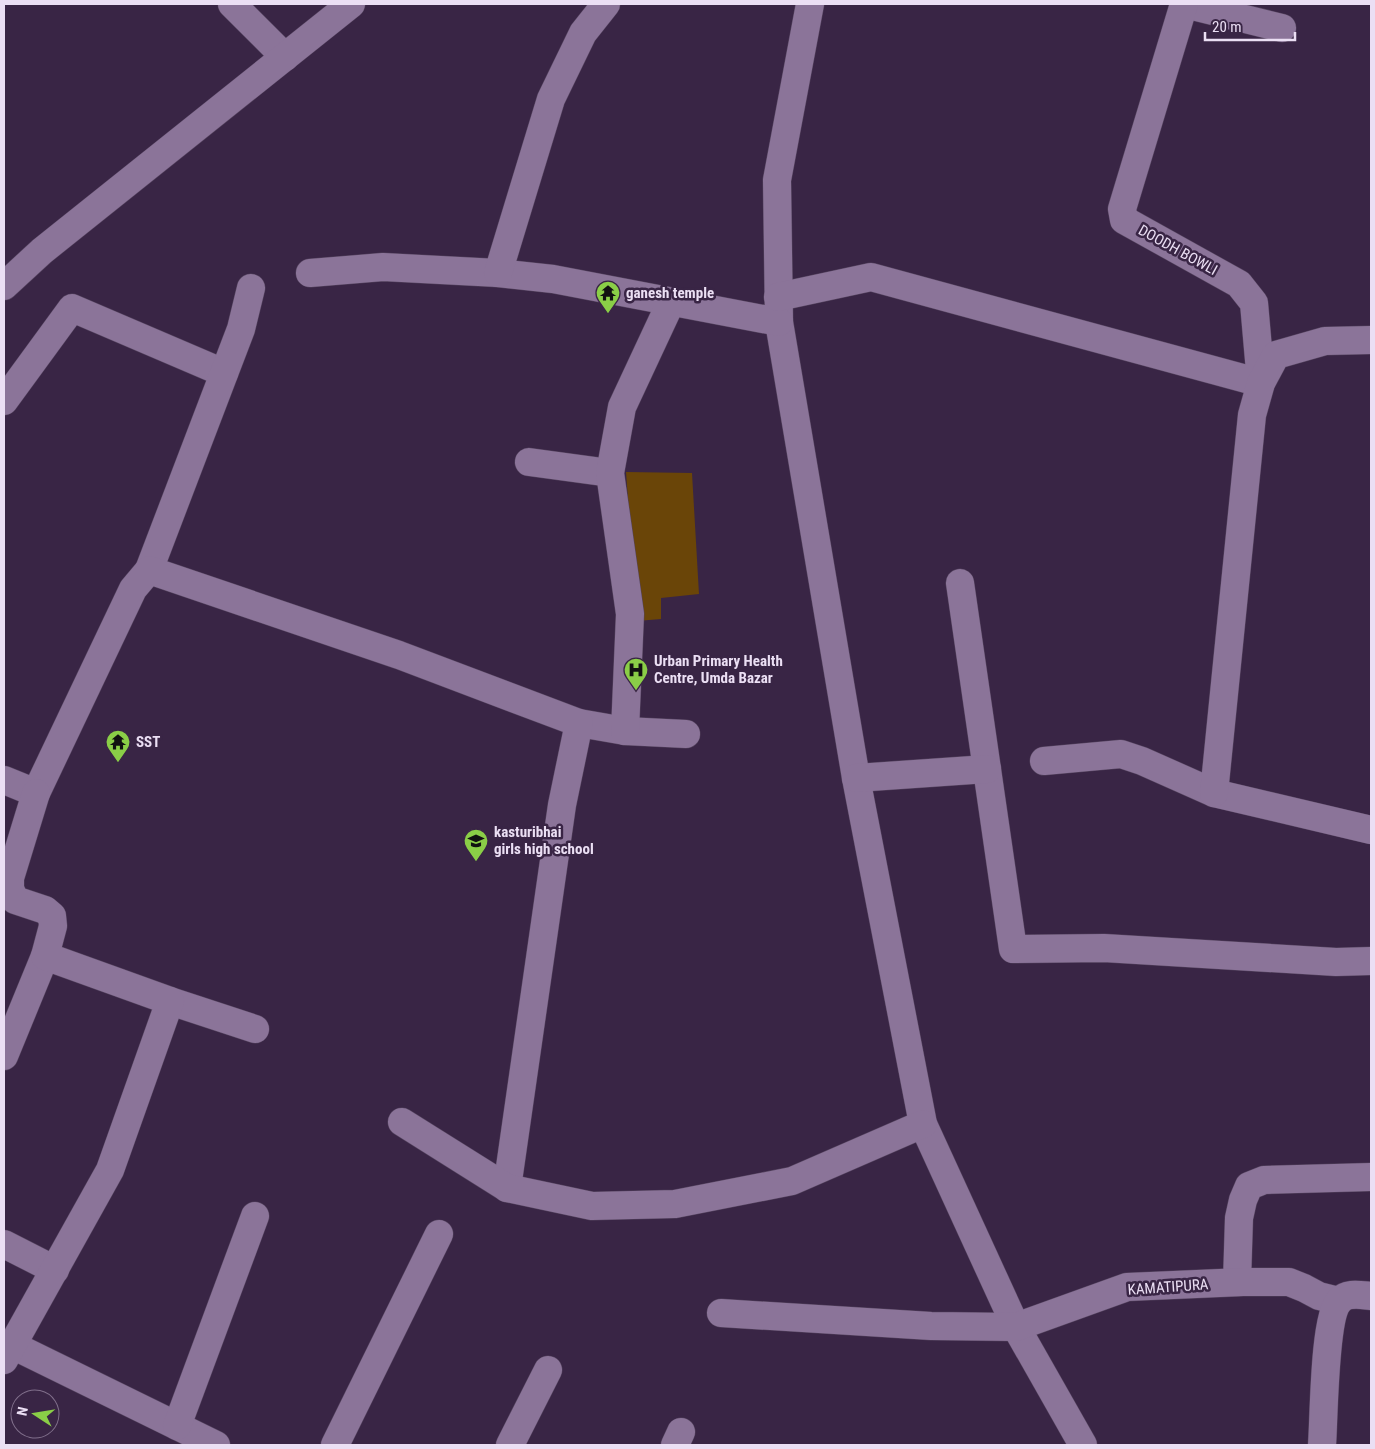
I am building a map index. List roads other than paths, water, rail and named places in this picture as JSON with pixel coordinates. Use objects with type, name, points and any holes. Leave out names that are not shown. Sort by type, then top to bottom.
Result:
[{"type":"street","points":[[232,4],[285,57]]},
{"type":"street","points":[[4,286],[42,251],[351,4]]},
{"type":"street","points":[[498,273],[551,99],[583,33],[606,4]]},
{"type":"street","points":[[810,4],[777,180],[779,310],[856,778],[923,1124],[1016,1327],[1083,1445]]},
{"type":"street","points":[[1184,4],[1282,28]]},
{"type":"street","name":"DOODH BOWLI","points":[[1184,4],[1122,210],[1124,220],[1239,284],[1254,303],[1261,383]]},
{"type":"street","points":[[310,273],[383,267],[498,273],[553,278],[671,302],[779,310],[871,277],[1261,383]]},
{"type":"street","points":[[4,1056],[45,956],[53,926],[52,916],[45,910],[15,900],[10,889],[10,878],[36,794],[133,589],[149,570],[241,329],[251,288]]},
{"type":"street","points":[[625,731],[630,614],[610,473],[622,407],[671,302]]},
{"type":"street","points":[[4,401],[72,308],[224,374]]},
{"type":"street","points":[[1214,793],[1252,415],[1261,383],[1276,355],[1325,341],[1371,340]]},
{"type":"street","points":[[529,462],[610,473]]},
{"type":"street","points":[[149,570],[399,655],[579,723],[625,731],[686,734]]},
{"type":"street","points":[[960,584],[1013,949],[1104,948],[1336,962],[1371,961]]},
{"type":"street","points":[[507,1188],[562,805],[579,723]]},
{"type":"street","points":[[1044,761],[1121,754],[1142,761],[1214,793],[1371,830]]},
{"type":"street","points":[[856,778],[987,769]]},
{"type":"street","points":[[4,780],[36,794]]},
{"type":"street","points":[[45,956],[255,1029]]},
{"type":"street","points":[[170,1001],[110,1170],[8,1352],[216,1445]]},
{"type":"street","points":[[402,1122],[507,1188],[592,1206],[675,1204],[792,1181],[923,1124]]},
{"type":"street","points":[[1237,1282],[1239,1218],[1243,1200],[1249,1186],[1264,1180],[1371,1177]]},
{"type":"street","points":[[177,1426],[255,1216]]},
{"type":"street","points":[[335,1445],[439,1234]]},
{"type":"street","points":[[4,1244],[54,1270]]},
{"type":"street","name":"KAMATIPURA","points":[[1016,1327],[1127,1287],[1237,1282],[1289,1282],[1319,1296],[1339,1301]]},
{"type":"street","points":[[1322,1445],[1328,1331],[1333,1311],[1339,1301],[1351,1294],[1371,1296]]},
{"type":"street","points":[[721,1313],[931,1326],[1016,1327]]},
{"type":"street","points":[[510,1445],[548,1370]]},
{"type":"place","name":"ganesh temple","points":[[608,314]]},
{"type":"place","name":"Urban Primary Health Centre, Umda Bazar","points":[[636,691]]},
{"type":"place","name":"SST","points":[[118,763]]},
{"type":"place","name":"kasturibhai girls high school","points":[[476,862]]}]
